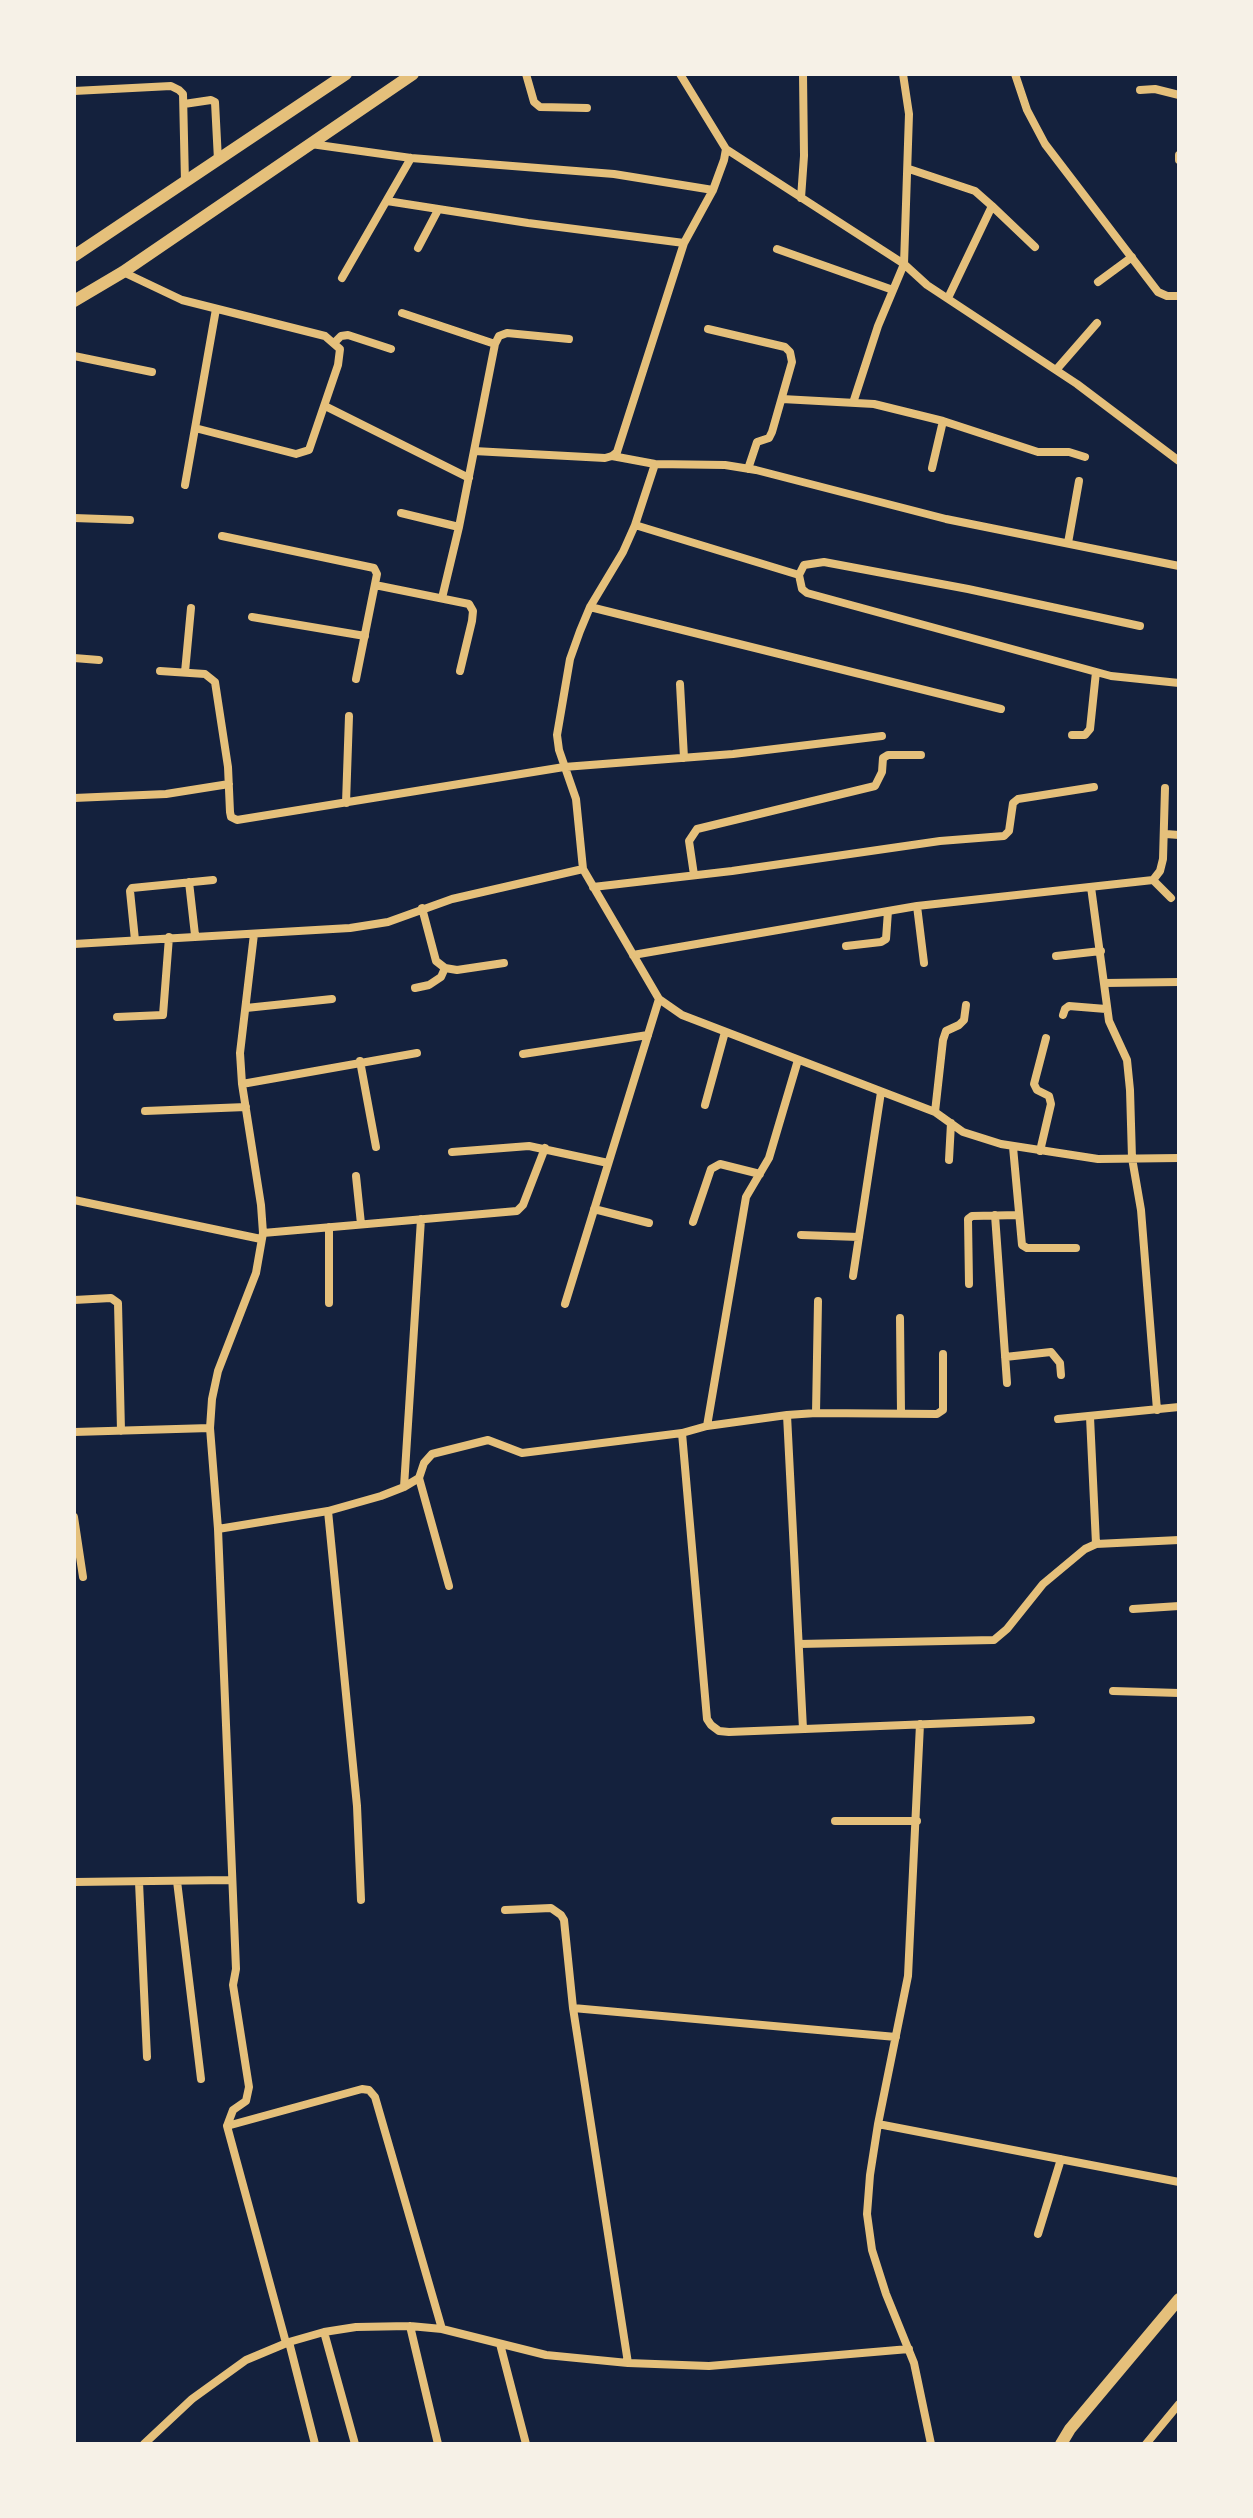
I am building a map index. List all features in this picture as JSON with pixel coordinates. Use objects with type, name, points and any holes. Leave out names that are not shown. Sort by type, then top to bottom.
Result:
[{"type":"street","points":[[74,256],[346,74]]},
{"type":"street","points":[[74,301],[123,272],[413,74]]},
{"type":"street","points":[[526,74],[534,102],[540,107],[587,108]]},
{"type":"street","points":[[680,74],[726,149],[904,264],[927,285],[1056,370],[1179,461]]},
{"type":"street","points":[[801,198],[803,74]]},
{"type":"street","points":[[853,403],[904,264],[909,114],[903,74]]},
{"type":"street","points":[[1015,74],[1027,110],[1045,144],[1158,292],[1179,296]]},
{"type":"street","points":[[74,91],[171,86],[183,94],[185,182]]},
{"type":"street","points":[[1140,90],[1155,89],[1179,95]]},
{"type":"street","points":[[184,104],[215,102],[218,160]]},
{"type":"street","points":[[311,144],[411,158],[614,174],[713,190]]},
{"type":"street","points":[[612,456],[617,452],[684,243],[713,190],[726,149]]},
{"type":"street","points":[[342,278],[411,158]]},
{"type":"street","points":[[909,169],[975,191],[1035,247]]},
{"type":"street","points":[[387,201],[684,243]]},
{"type":"street","points":[[948,298],[992,206]]},
{"type":"street","points":[[418,248],[438,210]]},
{"type":"street","points":[[777,249],[893,290]]},
{"type":"street","points":[[1098,282],[1132,257]]},
{"type":"street","points":[[123,272],[162,292],[325,336],[340,349],[309,450],[302,453],[195,428]]},
{"type":"street","points":[[185,485],[216,309]]},
{"type":"street","points":[[402,313],[495,344]]},
{"type":"street","points":[[1056,370],[1097,323]]},
{"type":"street","points":[[708,329],[785,347],[790,352],[792,362],[772,432],[769,438],[757,442],[748,469]]},
{"type":"street","points":[[442,598],[495,344],[499,336],[507,333],[569,339]]},
{"type":"street","points":[[335,342],[341,336],[348,335],[391,349]]},
{"type":"street","points":[[74,356],[152,372]]},
{"type":"street","points":[[782,399],[874,404],[943,421],[1038,452],[1069,452],[1085,457]]},
{"type":"street","points":[[325,406],[469,478]]},
{"type":"street","points":[[932,468],[943,421]]},
{"type":"street","points":[[474,451],[612,456],[655,464],[725,465],[946,519],[1179,566]]},
{"type":"street","points":[[655,464],[635,525],[623,552],[590,607],[570,659],[557,735],[576,799],[583,869],[659,999],[682,1015],[935,1112],[970,1135],[1013,1147],[1098,1159],[1179,1158]]},
{"type":"street","points":[[1068,543],[1079,481]]},
{"type":"street","points":[[401,513],[459,527]]},
{"type":"street","points":[[74,518],[130,520]]},
{"type":"street","points":[[635,525],[799,575]]},
{"type":"street","points":[[222,536],[374,568],[377,574],[356,679]]},
{"type":"street","points":[[1140,626],[824,562],[804,565],[799,575],[802,589],[807,593],[1096,672],[1179,683]]},
{"type":"street","points":[[375,585],[469,604],[473,611],[460,671]]},
{"type":"street","points":[[590,607],[1001,709]]},
{"type":"street","points":[[185,672],[191,608]]},
{"type":"street","points":[[252,617],[365,636]]},
{"type":"street","points":[[74,658],[99,660]]},
{"type":"street","points":[[160,671],[205,674],[215,682],[231,817],[237,820],[564,767],[684,758],[882,736]]},
{"type":"street","points":[[1072,735],[1085,735],[1090,729],[1096,672]]},
{"type":"street","points":[[680,684],[684,758]]},
{"type":"street","points":[[346,803],[349,716]]},
{"type":"street","points":[[694,875],[689,841],[697,829],[875,786],[882,772],[883,758],[888,755],[921,755]]},
{"type":"street","points":[[74,798],[166,794],[229,784]]},
{"type":"street","points":[[593,887],[940,841],[1004,836],[1009,831],[1013,803],[1018,799],[1094,787]]},
{"type":"street","points":[[633,955],[917,906],[1153,880],[1160,871],[1163,859],[1165,788]]},
{"type":"street","points":[[1166,834],[1179,835]]},
{"type":"street","points":[[74,944],[350,928],[388,922],[422,908],[583,869]]},
{"type":"street","points":[[135,940],[132,888],[213,880]]},
{"type":"street","points":[[1153,880],[1171,898]]},
{"type":"street","points":[[189,882],[195,935]]},
{"type":"street","points":[[1091,887],[1106,1009],[1127,1060],[1132,1158],[1141,1210],[1157,1410]]},
{"type":"street","points":[[917,906],[924,963]]},
{"type":"street","points":[[422,908],[436,961],[445,968],[457,970],[504,963]]},
{"type":"street","points":[[846,946],[886,939],[888,911]]},
{"type":"street","points":[[254,934],[240,1053],[261,1205],[262,1236],[256,1273],[218,1371],[210,1428],[218,1529],[236,1969],[233,1985],[249,2087],[246,2101],[233,2110],[227,2126],[315,2444]]},
{"type":"street","points":[[117,1017],[163,1015],[169,937]]},
{"type":"street","points":[[1056,956],[1101,951]]},
{"type":"street","points":[[415,988],[429,985],[441,977],[445,968]]},
{"type":"street","points":[[1105,983],[1179,982]]},
{"type":"street","points":[[246,1008],[332,999]]},
{"type":"street","points":[[565,1304],[659,999]]},
{"type":"street","points":[[935,1112],[943,1040],[946,1031],[964,1020],[966,1005]]},
{"type":"street","points":[[1063,1015],[1069,1006],[1106,1009]]},
{"type":"street","points":[[705,1105],[725,1032]]},
{"type":"street","points":[[523,1054],[648,1035]]},
{"type":"street","points":[[1040,1151],[1051,1104],[1049,1096],[1037,1090],[1034,1084],[1046,1038]]},
{"type":"street","points":[[242,1084],[417,1053]]},
{"type":"street","points":[[707,1426],[746,1197],[769,1158],[798,1060]]},
{"type":"street","points":[[360,1061],[376,1147]]},
{"type":"street","points":[[853,1276],[881,1092]]},
{"type":"street","points":[[145,1111],[246,1107]]},
{"type":"street","points":[[949,1160],[951,1123]]},
{"type":"street","points":[[452,1152],[529,1146],[608,1163]]},
{"type":"street","points":[[1013,1147],[1022,1245],[1027,1248],[1076,1248]]},
{"type":"street","points":[[74,1200],[262,1236],[329,1227],[517,1211],[523,1205],[545,1148]]},
{"type":"street","points":[[693,1222],[711,1169],[720,1164],[760,1174]]},
{"type":"street","points":[[356,1176],[361,1224]]},
{"type":"street","points":[[594,1209],[649,1223]]},
{"type":"street","points":[[995,1215],[1007,1383]]},
{"type":"street","points":[[969,1284],[968,1219],[972,1216],[1019,1215]]},
{"type":"street","points":[[404,1487],[421,1219]]},
{"type":"street","points":[[329,1227],[329,1303]]},
{"type":"street","points":[[801,1235],[859,1237]]},
{"type":"street","points":[[74,1300],[111,1298],[118,1303],[121,1431]]},
{"type":"street","points":[[816,1413],[818,1301]]},
{"type":"street","points":[[900,1318],[901,1413]]},
{"type":"street","points":[[1005,1357],[1051,1352],[1060,1363],[1061,1375]]},
{"type":"street","points":[[449,1586],[419,1478],[424,1463],[432,1454],[488,1440],[522,1453],[682,1433],[707,1426],[787,1415],[937,1414],[943,1410],[943,1354]]},
{"type":"street","points":[[1058,1419],[1179,1407]]},
{"type":"street","points":[[787,1415],[803,1729]]},
{"type":"street","points":[[1090,1417],[1096,1544]]},
{"type":"street","points":[[74,1432],[210,1428]]},
{"type":"street","points":[[682,1433],[707,1719],[719,1731],[1031,1720]]},
{"type":"street","points":[[218,1529],[328,1511],[404,1487],[419,1478]]},
{"type":"street","points":[[328,1511],[357,1806],[361,1900]]},
{"type":"street","points":[[74,1517],[83,1577]]},
{"type":"street","points":[[799,1644],[994,1640],[1007,1629],[1043,1584],[1075,1556],[1096,1544],[1179,1540]]},
{"type":"street","points":[[1133,1609],[1179,1606]]},
{"type":"street","points":[[1113,1691],[1179,1693]]},
{"type":"street","points":[[920,1724],[908,1976],[878,2124],[867,2214],[872,2250],[909,2349],[931,2444]]},
{"type":"street","points":[[835,1821],[917,1821]]},
{"type":"street","points":[[74,1882],[230,1880]]},
{"type":"street","points":[[177,1881],[201,2079]]},
{"type":"street","points":[[139,1882],[147,2057]]},
{"type":"street","points":[[505,1910],[545,1907],[561,1915],[565,1926],[573,2008],[628,2363]]},
{"type":"street","points":[[573,2008],[896,2037]]},
{"type":"street","points":[[227,2126],[362,2089],[369,2090],[375,2097],[442,2329]]},
{"type":"street","points":[[878,2124],[1179,2182]]},
{"type":"street","points":[[1038,2234],[1061,2159]]},
{"type":"street","points":[[1061,2444],[1091,2402],[1179,2299]]},
{"type":"street","points":[[410,2326],[438,2444]]},
{"type":"street","points":[[144,2444],[192,2399],[246,2360],[288,2342],[356,2327],[442,2329],[546,2355],[628,2363],[709,2366],[909,2349]]},
{"type":"street","points":[[324,2332],[355,2444]]},
{"type":"street","points":[[500,2344],[526,2444]]},
{"type":"street","points":[[1146,2444],[1179,2404]]}]
